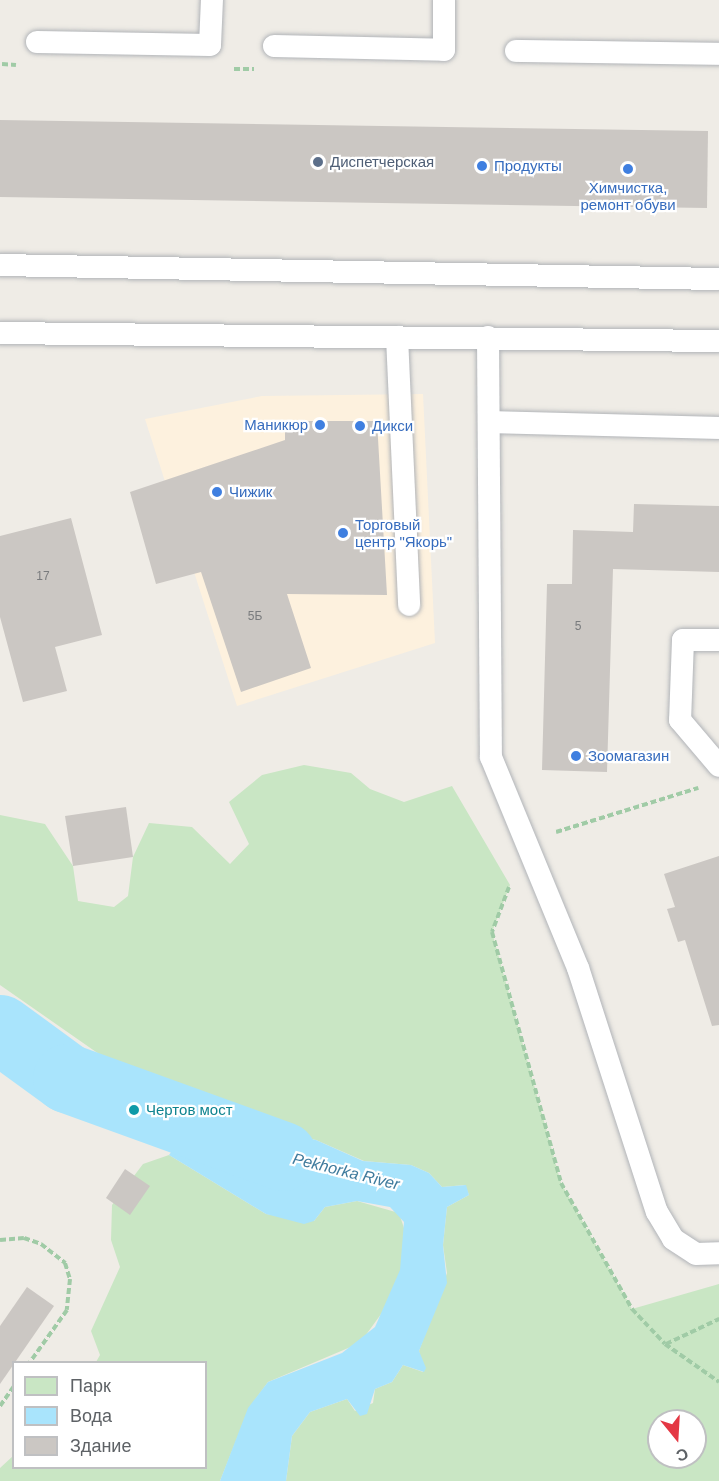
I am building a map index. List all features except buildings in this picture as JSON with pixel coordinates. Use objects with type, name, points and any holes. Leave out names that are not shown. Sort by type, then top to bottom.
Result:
[{"type":"lane","points":[[36,42],[210,45],[212,0]]},
{"type":"lane","points":[[273,46],[444,50],[444,0]]},
{"type":"lane","points":[[516,51],[719,54]]},
{"type":"lane","points":[[0,265],[719,279]]},
{"type":"lane","points":[[0,333],[719,341]]},
{"type":"lane","points":[[397,337],[409,605]]},
{"type":"lane","points":[[488,337],[491,757],[578,968],[657,1212],[672,1239],[696,1254],[719,1253]]},
{"type":"lane","points":[[489,422],[719,428]]},
{"type":"lane","points":[[719,640],[682,640],[680,720],[719,766]]},
{"type":"path","points":[[708,785],[527,841],[492,932],[561,1183],[632,1309],[665,1344],[719,1382]]},
{"type":"path","points":[[0,1240],[24,1238],[41,1244],[65,1263],[70,1279],[67,1310],[31,1361]]},
{"type":"path","points":[[665,1344],[719,1319]]},
{"type":"path","points":[[0,1406],[12,1389]]},
{"type":"shaded area","points":[[423,394],[435,643],[237,706],[145,419],[262,396]]},
{"type":"green space","points":[[304,765],[351,773],[370,789],[404,802],[452,786],[510,885],[492,932],[561,1183],[632,1309],[719,1284],[719,1481],[286,1481],[292,1436],[310,1412],[347,1399],[355,1411],[373,1403],[375,1389],[392,1382],[403,1365],[423,1372],[419,1351],[447,1273],[443,1245],[447,1207],[469,1195],[465,1185],[442,1187],[429,1173],[411,1165],[364,1161],[316,1140],[245,1126],[206,1106],[192,1091],[152,1091],[0,985],[0,815],[45,824],[73,866],[78,901],[114,907],[128,896],[133,857],[149,823],[192,827],[230,864],[249,844],[229,802],[262,775]]},
{"type":"green space","points":[[169,1155],[266,1214],[314,1221],[325,1207],[357,1201],[399,1213],[405,1231],[401,1270],[384,1310],[360,1343],[268,1382],[249,1408],[220,1481],[0,1481],[0,1468],[12,1457],[12,1469],[207,1469],[207,1361],[97,1361],[100,1355],[91,1331],[120,1267],[111,1240],[112,1205],[143,1164]]},
{"type":"water","points":[[206,1106],[245,1126],[316,1140],[363,1161],[411,1165],[429,1173],[442,1187],[466,1185],[469,1195],[447,1207],[443,1245],[447,1283],[419,1351],[426,1368],[424,1372],[403,1365],[392,1382],[375,1389],[367,1414],[360,1416],[347,1399],[310,1412],[292,1436],[286,1481],[220,1481],[248,1408],[268,1382],[342,1353],[375,1327],[400,1270],[404,1222],[390,1207],[357,1201],[325,1207],[314,1221],[304,1224],[266,1214],[169,1155]]},
{"type":"waterway","name":"Pekhorka River","points":[[0,1029],[67,1078],[282,1156]]},
{"type":"place","name":"Диспетчерская","points":[[318,162]]},
{"type":"place","name":"Продукты","points":[[482,166]]},
{"type":"place","name":"Химчистка, ремонт обуви","points":[[628,169]]},
{"type":"place","name":"Маникюр","points":[[320,425]]},
{"type":"place","name":"Дикси","points":[[360,426]]},
{"type":"place","name":"Чижик","points":[[217,492]]},
{"type":"place","name":"Торговый центр \"Якорь\"","points":[[343,533]]},
{"type":"place","name":"Зоомагазин","points":[[576,756]]},
{"type":"place","name":"Чертов мост","points":[[134,1110]]}]
